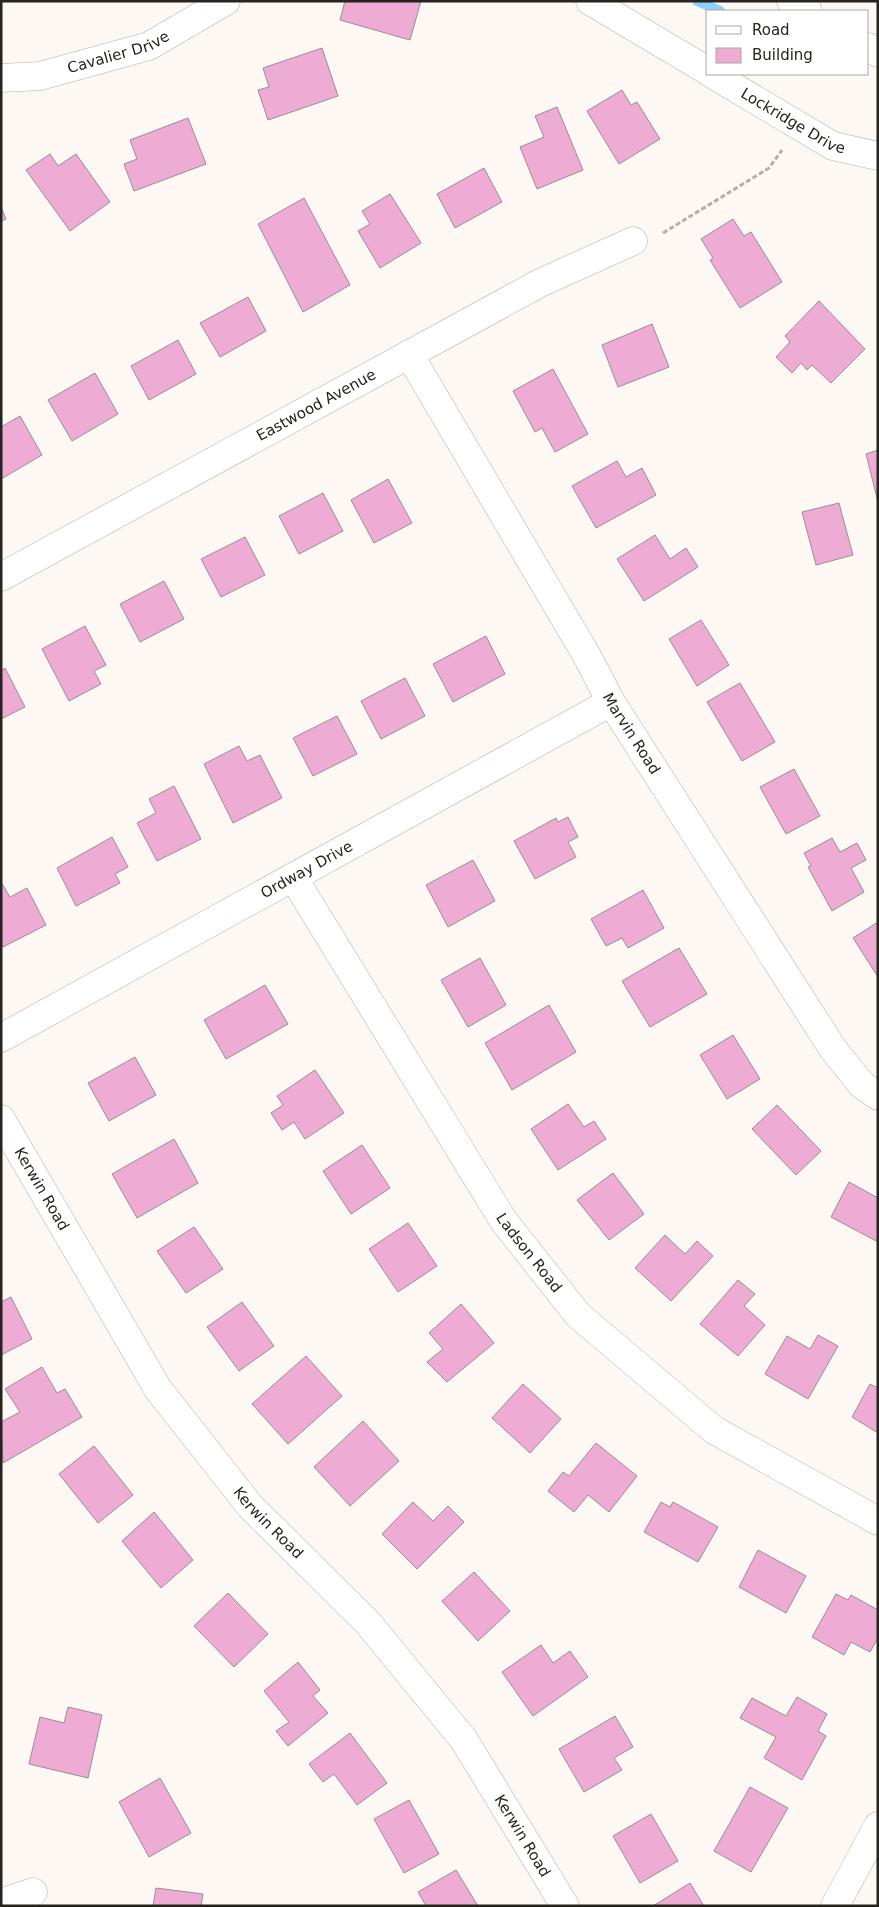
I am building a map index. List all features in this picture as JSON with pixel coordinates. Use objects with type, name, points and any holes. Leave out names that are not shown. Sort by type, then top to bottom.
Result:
[{"type":"street","name":"Cavalier Drive","points":[[1,78],[40,76],[150,46],[226,1]]},
{"type":"street","points":[[590,1],[706,70]]},
{"type":"street","points":[[791,1],[806,10]]},
{"type":"street","name":"Lockridge Drive","points":[[714,75],[833,146],[878,156]]},
{"type":"street","name":"Eastwood Avenue","points":[[1,577],[540,283],[633,241]]},
{"type":"street","name":"Marvin Road","points":[[409,354],[611,702],[833,1049],[862,1085],[878,1096]]},
{"type":"street","name":"Ordway Drive","points":[[1,1038],[611,702]]},
{"type":"street","name":"Ladson Road","points":[[293,877],[503,1220],[578,1315],[714,1430],[878,1521]]},
{"type":"street","name":"Kerwin Road","points":[[1,1119],[158,1389],[250,1506],[368,1623],[464,1740],[565,1906]]},
{"type":"street","points":[[834,1906],[878,1826]]},
{"type":"street","points":[[1,1903],[33,1892]]},
{"type":"path","points":[[660,234],[769,168],[783,148]]},
{"type":"building","points":[[345,1],[421,1],[410,40],[340,20]]},
{"type":"building","points":[[322,48],[338,96],[268,120],[258,90],[269,87],[263,68]]},
{"type":"building","points":[[622,90],[631,105],[637,102],[660,139],[619,164],[587,111]]},
{"type":"building","points":[[557,107],[583,170],[537,189],[520,147],[544,137],[535,116]]},
{"type":"building","points":[[188,118],[206,164],[134,191],[124,164],[137,159],[130,140]]},
{"type":"building","points":[[50,154],[58,166],[76,154],[110,202],[70,231],[26,170]]},
{"type":"building","points":[[484,168],[502,202],[455,228],[437,194]]},
{"type":"building","points":[[390,194],[421,243],[380,268],[358,231],[370,224],[362,211]]},
{"type":"building","points":[[304,198],[350,285],[303,312],[258,224]]},
{"type":"building","points":[[1,207],[6,219],[1,221]]},
{"type":"building","points":[[733,219],[744,236],[751,232],[782,282],[740,308],[710,260],[713,258],[701,239]]},
{"type":"building","points":[[248,297],[266,331],[220,357],[200,323]]},
{"type":"building","points":[[819,301],[865,349],[831,383],[812,365],[807,370],[801,363],[792,373],[776,357],[790,342],[785,336]]},
{"type":"building","points":[[652,324],[669,367],[618,387],[602,345]]},
{"type":"building","points":[[178,340],[196,374],[149,400],[131,366]]},
{"type":"building","points":[[553,369],[588,434],[555,452],[542,428],[535,432],[513,391]]},
{"type":"building","points":[[95,373],[118,414],[72,441],[48,400]]},
{"type":"building","points":[[20,416],[42,455],[1,479],[1,427]]},
{"type":"building","points":[[878,450],[878,502],[866,454]]},
{"type":"building","points":[[617,461],[626,477],[642,468],[656,495],[596,528],[572,486]]},
{"type":"building","points":[[388,479],[412,523],[374,543],[351,500]]},
{"type":"building","points":[[323,493],[343,531],[299,554],[279,516]]},
{"type":"building","points":[[839,503],[853,555],[816,565],[802,512]]},
{"type":"building","points":[[655,535],[670,559],[686,548],[698,567],[644,601],[617,559]]},
{"type":"building","points":[[245,537],[265,575],[221,597],[201,559]]},
{"type":"building","points":[[164,581],[184,619],[140,642],[120,604]]},
{"type":"building","points":[[701,620],[729,665],[697,686],[669,639]]},
{"type":"building","points":[[85,626],[106,665],[94,671],[101,684],[69,701],[42,649]]},
{"type":"building","points":[[486,636],[505,674],[453,702],[433,664]]},
{"type":"building","points":[[5,668],[25,707],[1,719],[1,671]]},
{"type":"building","points":[[405,678],[425,716],[381,739],[361,701]]},
{"type":"building","points":[[740,683],[775,742],[742,761],[707,702]]},
{"type":"building","points":[[337,716],[357,754],[313,776],[293,738]]},
{"type":"building","points":[[239,746],[247,761],[260,755],[282,798],[233,823],[204,764]]},
{"type":"building","points":[[794,769],[820,816],[786,834],[760,787]]},
{"type":"building","points":[[174,786],[201,839],[157,861],[137,823],[156,813],[149,799]]},
{"type":"building","points":[[568,817],[578,837],[568,842],[576,857],[535,879],[514,841],[556,818],[558,822]]},
{"type":"building","points":[[112,837],[128,867],[115,874],[120,883],[76,906],[57,868]]},
{"type":"building","points":[[832,838],[840,852],[857,843],[866,860],[851,868],[864,892],[832,911],[808,867],[811,866],[804,853]]},
{"type":"building","points":[[473,860],[495,901],[448,927],[426,885]]},
{"type":"building","points":[[1,882],[10,897],[27,888],[46,925],[3,947],[1,943]]},
{"type":"building","points":[[643,890],[664,928],[628,948],[622,938],[606,946],[591,919]]},
{"type":"building","points":[[878,922],[878,977],[853,938]]},
{"type":"building","points":[[679,948],[707,994],[650,1027],[622,981]]},
{"type":"building","points":[[480,958],[506,1005],[468,1027],[441,980]]},
{"type":"building","points":[[265,985],[288,1024],[226,1059],[204,1020]]},
{"type":"building","points":[[549,1005],[576,1052],[512,1090],[485,1043]]},
{"type":"building","points":[[733,1035],[760,1079],[727,1099],[700,1055]]},
{"type":"building","points":[[135,1057],[156,1095],[109,1121],[88,1083]]},
{"type":"building","points":[[315,1070],[344,1113],[305,1139],[294,1122],[282,1130],[271,1113],[283,1105],[277,1096]]},
{"type":"building","points":[[568,1104],[584,1127],[594,1121],[606,1139],[558,1170],[531,1129]]},
{"type":"building","points":[[777,1105],[821,1151],[796,1175],[752,1129]]},
{"type":"building","points":[[174,1139],[198,1183],[137,1218],[112,1174]]},
{"type":"building","points":[[362,1145],[390,1188],[351,1214],[323,1171]]},
{"type":"building","points":[[613,1173],[644,1214],[609,1240],[577,1200]]},
{"type":"building","points":[[849,1182],[878,1198],[878,1242],[831,1217]]},
{"type":"building","points":[[408,1223],[437,1266],[398,1292],[369,1249]]},
{"type":"building","points":[[194,1227],[223,1269],[186,1293],[157,1251]]},
{"type":"building","points":[[665,1235],[685,1254],[697,1241],[713,1256],[671,1301],[635,1268]]},
{"type":"building","points":[[738,1280],[755,1294],[744,1306],[765,1325],[738,1356],[700,1324]]},
{"type":"building","points":[[11,1297],[32,1339],[1,1355],[1,1302]]},
{"type":"building","points":[[242,1302],[274,1346],[239,1371],[207,1327]]},
{"type":"building","points":[[461,1304],[494,1343],[447,1382],[427,1362],[443,1349],[429,1333]]},
{"type":"building","points":[[818,1335],[838,1346],[808,1399],[765,1374],[787,1336],[810,1349]]},
{"type":"building","points":[[306,1356],[342,1396],[288,1444],[252,1404]]},
{"type":"building","points":[[42,1367],[57,1393],[65,1389],[82,1417],[3,1463],[1,1422],[20,1412],[5,1389]]},
{"type":"building","points":[[523,1384],[561,1419],[530,1453],[492,1418]]},
{"type":"building","points":[[870,1384],[878,1388],[878,1433],[852,1417]]},
{"type":"building","points":[[363,1421],[399,1461],[350,1506],[314,1467]]},
{"type":"building","points":[[596,1443],[637,1476],[609,1512],[588,1495],[574,1512],[548,1491],[563,1472],[569,1476]]},
{"type":"building","points":[[94,1446],[133,1495],[98,1523],[59,1474]]},
{"type":"building","points":[[413,1502],[433,1521],[448,1506],[464,1522],[417,1569],[382,1534]]},
{"type":"building","points":[[661,1502],[670,1507],[673,1502],[718,1527],[698,1562],[644,1532]]},
{"type":"building","points":[[154,1512],[193,1560],[161,1588],[122,1541]]},
{"type":"building","points":[[758,1550],[806,1576],[786,1613],[739,1587]]},
{"type":"building","points":[[474,1572],[510,1611],[478,1641],[442,1601]]},
{"type":"building","points":[[228,1593],[268,1634],[234,1667],[194,1626]]},
{"type":"building","points":[[836,1594],[848,1600],[851,1595],[878,1610],[878,1638],[870,1652],[851,1642],[844,1655],[812,1637]]},
{"type":"building","points":[[541,1645],[553,1663],[570,1651],[588,1677],[533,1716],[502,1672]]},
{"type":"building","points":[[298,1662],[320,1690],[313,1696],[328,1713],[288,1746],[276,1731],[289,1722],[264,1691]]},
{"type":"building","points":[[797,1697],[827,1714],[818,1731],[826,1736],[802,1780],[764,1758],[776,1737],[740,1718],[752,1698],[786,1716]]},
{"type":"building","points":[[68,1707],[102,1715],[88,1778],[29,1764],[40,1717],[64,1723]]},
{"type":"building","points":[[615,1716],[633,1747],[614,1758],[622,1770],[584,1792],[559,1749]]},
{"type":"building","points":[[350,1733],[387,1783],[357,1805],[334,1774],[323,1782],[309,1764]]},
{"type":"building","points":[[160,1778],[191,1833],[149,1857],[119,1802]]},
{"type":"building","points":[[750,1787],[788,1808],[751,1872],[714,1851]]},
{"type":"building","points":[[409,1800],[439,1854],[404,1873],[374,1819]]},
{"type":"building","points":[[651,1814],[678,1861],[640,1883],[613,1836]]},
{"type":"building","points":[[456,1870],[478,1906],[426,1906],[418,1892]]},
{"type":"building","points":[[690,1883],[704,1906],[653,1906]]},
{"type":"building","points":[[156,1888],[203,1894],[201,1906],[153,1906]]},
{"type":"waterway","points":[[697,1],[718,10]]}]
